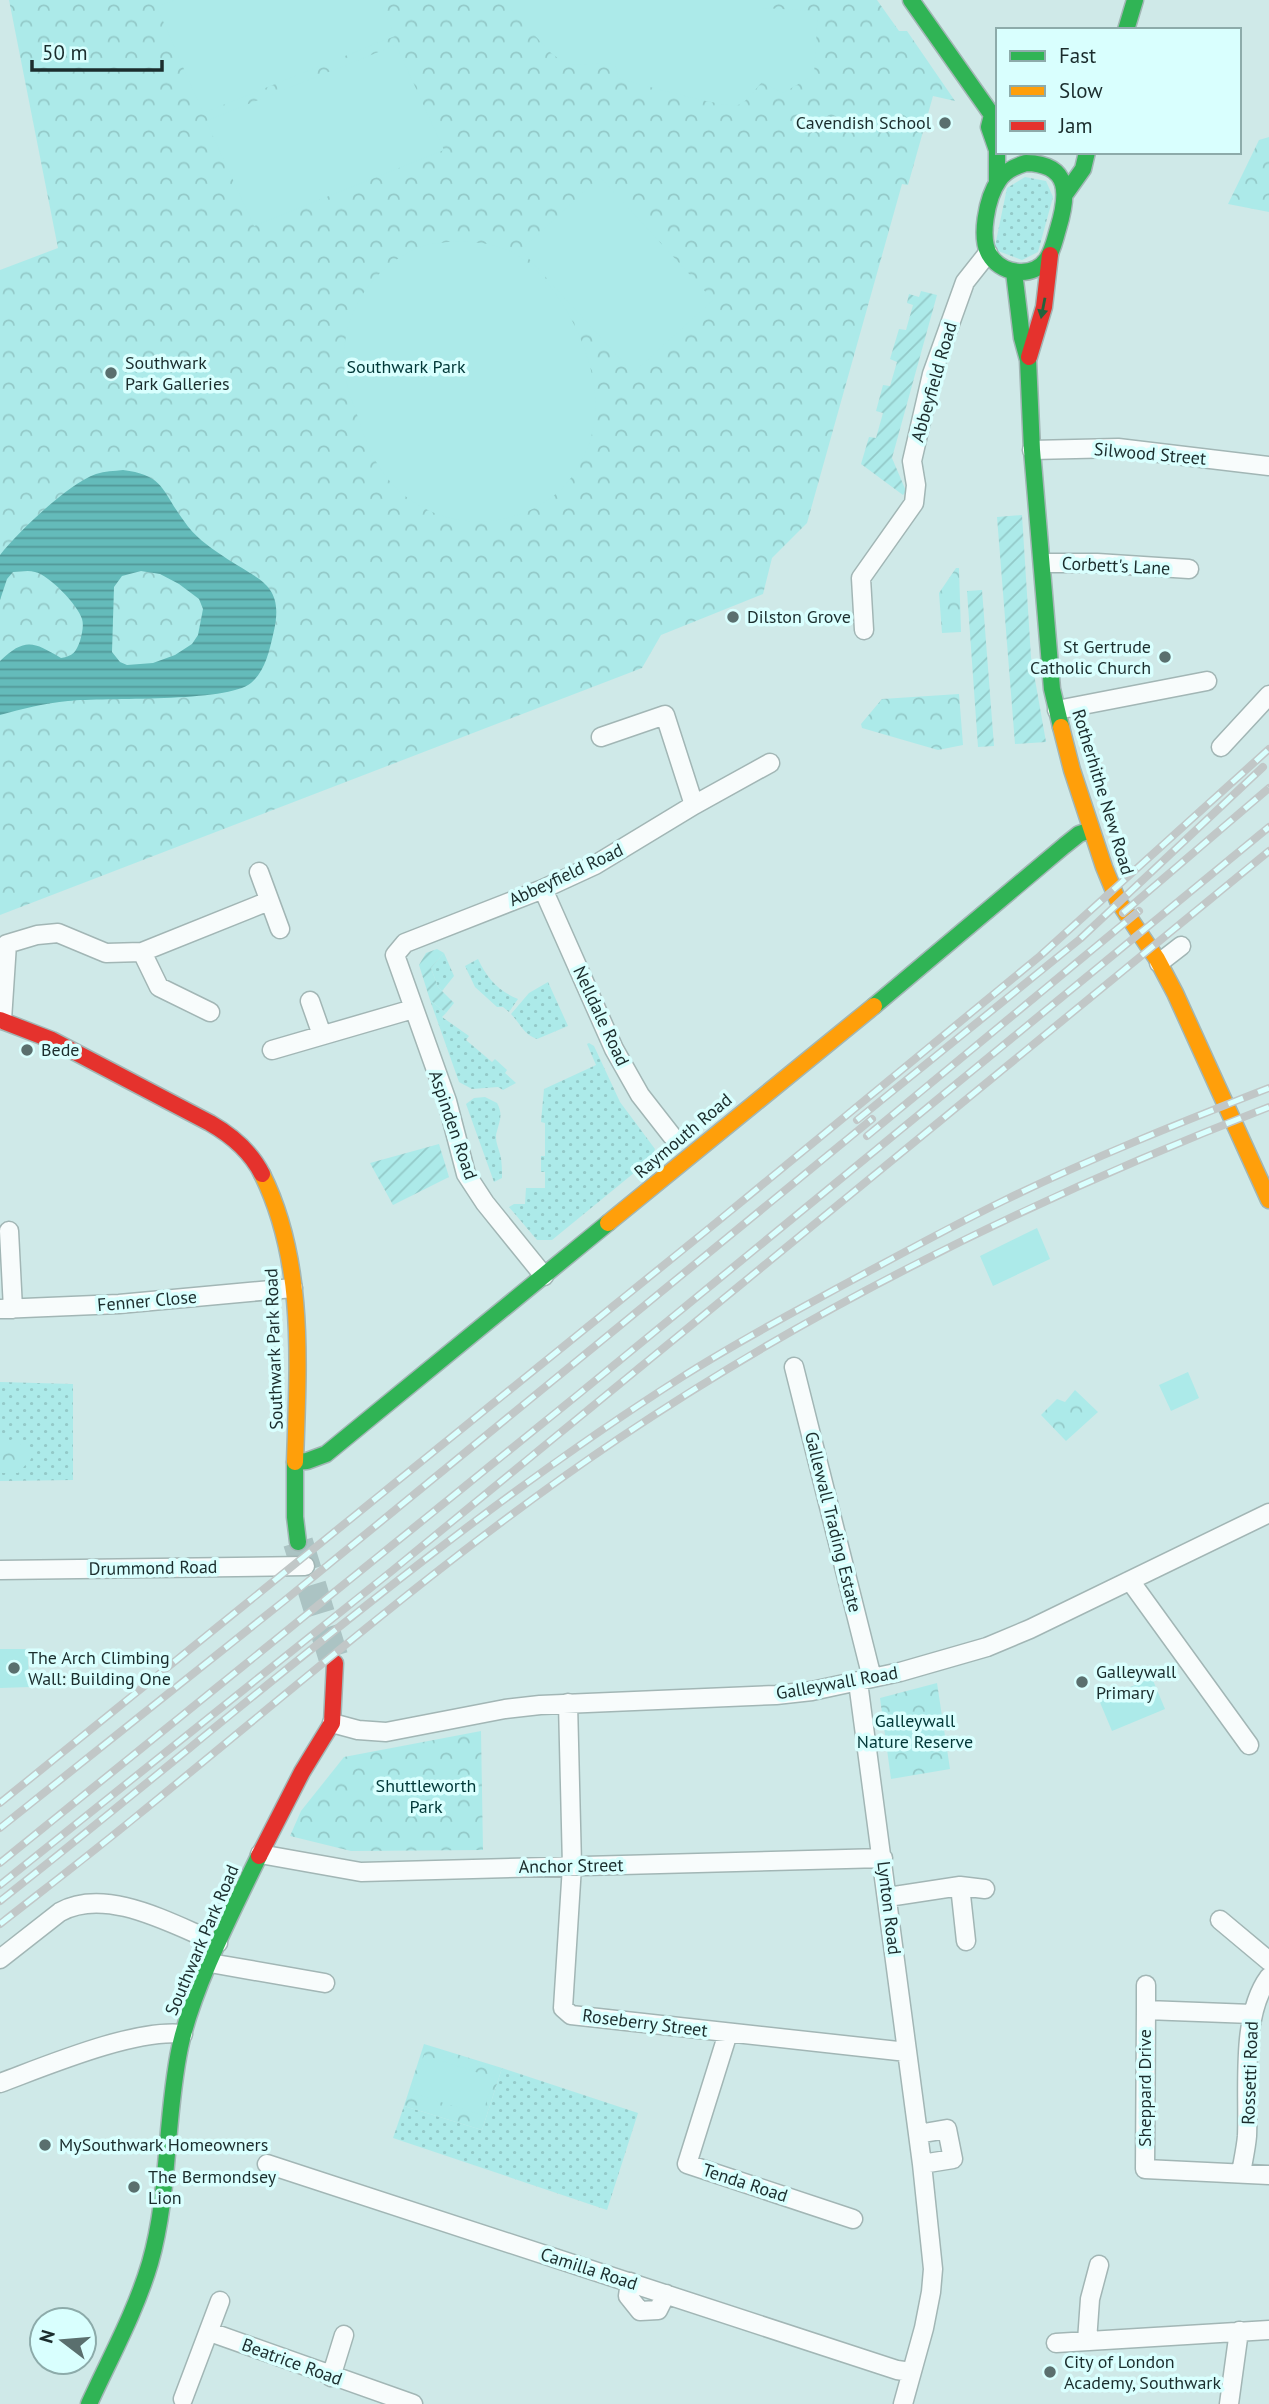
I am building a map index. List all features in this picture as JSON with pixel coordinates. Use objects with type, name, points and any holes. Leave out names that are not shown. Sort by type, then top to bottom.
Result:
[{"type":"main road","points":[[911,0],[995,116],[989,127],[996,145]]},
{"type":"main road","points":[[1127,28],[1135,0]]},
{"type":"main road","points":[[997,183],[1028,157],[1052,170],[1060,178],[1066,193],[1064,207],[1050,255],[1037,268],[1014,272],[997,265],[983,241],[997,183],[998,154]]},
{"type":"main road","points":[[1052,170],[1073,154]]},
{"type":"main road","points":[[1066,193],[1080,176],[1087,154]]},
{"type":"main road","name":"Rotherhithe New Road","points":[[1028,360],[1043,312],[1050,255]]},
{"type":"main road","name":"Rotherhithe New Road","points":[[1014,272],[1022,338],[1028,360],[1031,450],[1043,563],[1051,680],[1057,710],[1091,830],[1118,901],[1160,963],[1269,1200]]},
{"type":"main road","name":"Raymouth Road","points":[[295,1462],[326,1454],[886,996],[1064,846],[1079,834],[1091,830]]},
{"type":"main road","name":"Southwark Park Road","points":[[1,1020],[27,1029],[195,1116],[236,1141],[262,1175],[279,1210],[290,1259],[293,1288],[297,1361],[295,1517],[298,1542]]},
{"type":"main road","name":"Southwark Park Road","points":[[89,2404],[137,2298],[154,2246],[183,2034],[218,1943],[260,1854],[302,1772],[332,1723],[335,1663]]},
{"type":"street","name":"Abbeyfield Road","points":[[864,630],[861,578],[914,503],[916,485],[912,461],[932,374],[965,282],[988,253]]},
{"type":"street","name":"Silwood Street","points":[[1031,450],[1118,448],[1269,466]]},
{"type":"street","name":"Corbett's Lane","points":[[1043,563],[1097,563],[1189,569]]},
{"type":"street","points":[[1057,710],[1207,681]]},
{"type":"street","points":[[1221,747],[1269,695]]},
{"type":"street","points":[[601,737],[665,715],[694,805]]},
{"type":"street","name":"Abbeyfield Road","points":[[396,955],[405,943],[543,889],[595,865],[770,763]]},
{"type":"street","points":[[259,872],[280,929]]},
{"type":"street","name":"Nelldale Road","points":[[543,889],[614,1049],[640,1096],[672,1136]]},
{"type":"street","points":[[1,1020],[7,944],[37,935],[58,933],[106,953],[142,951],[270,901]]},
{"type":"street","points":[[1160,963],[1181,946]]},
{"type":"street","points":[[142,951],[159,987],[211,1012]]},
{"type":"street","name":"Aspinden Road","points":[[396,955],[447,1101],[466,1174],[485,1203],[544,1276]]},
{"type":"street","points":[[310,1001],[322,1035]]},
{"type":"street","points":[[272,1050],[413,1009]]},
{"type":"street","points":[[6,1309],[9,1231]]},
{"type":"street","name":"Fenner Close","points":[[6,1309],[118,1304],[293,1288]]},
{"type":"street","name":"Gallewall Trading Estate","points":[[794,1367],[865,1680]]},
{"type":"street","name":"Galleywall Road","points":[[332,1723],[358,1730],[386,1732],[505,1709],[568,1703],[765,1696],[812,1691],[865,1680],[987,1647],[1130,1582],[1269,1513]]},
{"type":"street","name":"Drummond Road","points":[[0,1570],[305,1566]]},
{"type":"street","points":[[1130,1582],[1249,1745]]},
{"type":"street","name":"Lynton Road","points":[[865,1680],[883,1858],[922,2164],[932,2280],[924,2328],[903,2404]]},
{"type":"street","name":"Roseberry Street","points":[[568,1703],[572,1866],[562,2008],[571,2015],[907,2052]]},
{"type":"street","name":"Anchor Street","points":[[260,1854],[361,1872],[883,1858]]},
{"type":"street","points":[[888,1897],[960,1886],[985,1889]]},
{"type":"street","points":[[960,1886],[966,1941]]},
{"type":"street","points":[[0,1959],[60,1912],[69,1907],[89,1903],[129,1908],[168,1921],[218,1943]]},
{"type":"street","points":[[1220,1920],[1269,1961]]},
{"type":"street","points":[[210,1963],[325,1983]]},
{"type":"street","name":"Rossetti Road","points":[[1241,2173],[1247,2139],[1252,2014],[1258,1994],[1269,1978]]},
{"type":"street","name":"Sheppard Drive","points":[[1146,1985],[1145,2169],[1269,2175]]},
{"type":"street","name":"Sheppard Drive","points":[[1146,2010],[1252,2014]]},
{"type":"street","points":[[0,2082],[135,2038],[166,2032],[183,2034]]},
{"type":"street","name":"Tenda Road","points":[[728,2033],[687,2164],[853,2219]]},
{"type":"street","points":[[918,2134],[947,2129],[953,2159],[922,2164]]},
{"type":"street","name":"Camilla Road","points":[[267,2164],[897,2370],[911,2372]]},
{"type":"street","points":[[1087,2341],[1090,2299],[1099,2265]]},
{"type":"street","points":[[630,2282],[628,2296],[640,2311],[658,2310],[666,2294]]},
{"type":"street","points":[[183,2399],[220,2301]]},
{"type":"street","points":[[1056,2343],[1269,2330]]},
{"type":"street","name":"Beatrice Road","points":[[210,2332],[414,2404]]},
{"type":"street","points":[[1233,2403],[1239,2332]]},
{"type":"street","points":[[331,2376],[344,2335]]},
{"type":"green space","name":"Southwark Park","points":[[9,0],[877,0],[899,31],[907,31],[955,101],[933,96],[908,185],[902,184],[807,523],[772,558],[763,594],[661,635],[642,668],[0,915],[0,270],[58,248]]},
{"type":"green space","points":[[175,0],[379,0],[395,36],[203,113],[157,7]]},
{"type":"green space","points":[[502,0],[761,0],[763,8],[818,11],[814,75],[783,93],[762,82],[738,105],[680,95],[618,78],[615,63],[567,65],[551,53]]},
{"type":"green space","points":[[396,45],[444,150],[254,226],[206,121]]},
{"type":"green space","points":[[1269,137],[1269,212],[1228,204],[1259,140]]},
{"type":"green space","points":[[600,177],[713,300],[633,373],[521,250]]},
{"type":"green space","points":[[1025,177],[1046,181],[1053,197],[1038,252],[1022,260],[998,251],[995,246],[1007,188]]},
{"type":"green space","points":[[454,241],[501,247],[533,268],[550,286],[578,332],[594,382],[596,407],[592,435],[583,457],[568,481],[555,495],[538,506],[492,521],[473,522],[436,514],[403,494],[389,481],[366,441],[349,392],[344,366],[344,346],[354,309],[375,278],[405,254],[427,245]]},
{"type":"green space","points":[[921,291],[937,295],[892,458],[906,491],[903,495],[861,464],[869,437],[876,438],[883,413],[876,411],[883,385],[890,386],[897,362],[890,359],[899,329],[906,330],[913,305],[907,303],[909,294],[919,297]]},
{"type":"green space","points":[[1022,515],[1031,657],[1046,742],[1015,744],[997,517]]},
{"type":"green space","points":[[956,568],[959,568],[961,632],[942,633],[939,593]]},
{"type":"green space","points":[[982,590],[994,746],[978,747],[967,591]]},
{"type":"green space","points":[[959,694],[963,745],[938,750],[862,728],[861,724],[882,699]]},
{"type":"green space","points":[[437,949],[444,953],[431,968],[438,987],[454,1003],[446,1013],[430,1000],[419,965],[426,953]]},
{"type":"green space","points":[[444,953],[454,976],[442,991],[431,968]]},
{"type":"green space","points":[[478,959],[494,983],[518,999],[509,1012],[503,1007],[497,1007],[475,987],[465,966]]},
{"type":"green space","points":[[548,982],[568,1026],[537,1039],[525,1031],[511,1014],[529,993]]},
{"type":"green space","points":[[430,1000],[446,1013],[442,1017],[469,1036],[466,1040],[492,1062],[495,1059],[516,1083],[503,1090],[498,1087],[472,1089],[459,1082]]},
{"type":"green space","points":[[587,1044],[594,1046],[620,1102],[655,1149],[651,1159],[552,1240],[537,1240],[509,1207],[525,1204],[526,1188],[545,1188],[545,1172],[541,1172],[541,1156],[545,1156],[545,1123],[541,1122],[544,1089],[596,1065]]},
{"type":"green space","points":[[485,1097],[497,1103],[500,1114],[496,1137],[502,1178],[494,1182],[466,1104],[474,1098]]},
{"type":"green space","points":[[439,1144],[449,1177],[393,1205],[370,1163]]},
{"type":"green space","points":[[1037,1228],[1050,1259],[993,1286],[980,1256]]},
{"type":"green space","points":[[1188,1372],[1199,1398],[1171,1411],[1159,1385]]},
{"type":"green space","points":[[0,1382],[73,1384],[73,1480],[0,1481]]},
{"type":"green space","points":[[1075,1390],[1098,1412],[1066,1441],[1041,1415],[1057,1399],[1065,1402]]},
{"type":"green space","points":[[13,1439],[32,1453],[31,1459],[18,1473],[1,1473],[1,1444]]},
{"type":"green space","name":"The Arch Climbing Wall: Building One","points":[[0,1649],[27,1649],[30,1687],[0,1688]]},
{"type":"green space","points":[[1152,1678],[1165,1709],[1112,1731],[1099,1700]]},
{"type":"green space","name":"Galleywall Nature Reserve","points":[[937,1683],[950,1769],[891,1779],[880,1698]]},
{"type":"green space","name":"Shuttleworth Park","points":[[481,1731],[483,1850],[351,1851],[290,1836],[301,1811],[344,1757]]},
{"type":"green space","points":[[424,2044],[502,2068],[482,2130],[404,2106]]},
{"type":"green space","points":[[424,2055],[494,2078],[482,2115],[412,2093]]},
{"type":"green space","points":[[502,2068],[638,2113],[607,2210],[393,2138],[404,2106],[482,2130]]},
{"type":"shaded area","points":[[123,470],[137,472],[155,481],[197,536],[266,585],[276,604],[276,618],[263,667],[251,683],[217,694],[68,701],[0,715],[0,661],[16,648],[30,644],[44,648],[61,658],[68,656],[74,653],[79,645],[83,624],[69,599],[55,584],[35,572],[13,572],[7,579],[0,600],[0,555],[31,521],[85,479],[96,474]],"holes":[[[141,571],[160,574],[199,599],[203,609],[198,635],[192,644],[175,655],[153,663],[127,665],[120,662],[112,652],[114,587],[122,576]]]},
{"type":"tunnel","points":[[298,1542],[335,1663]]},
{"type":"railway","points":[[0,1803],[712,1226],[1040,956],[1269,749]]},
{"type":"railway","points":[[857,1120],[1080,939],[1263,767]]},
{"type":"railway","points":[[1123,913],[1269,788]]},
{"type":"railway","points":[[0,1863],[580,1393],[1269,827]]},
{"type":"railway","points":[[0,1885],[393,1570],[1269,851]]},
{"type":"railway","points":[[867,1136],[1139,911]]},
{"type":"railway","points":[[0,1901],[419,1564],[592,1436],[682,1377],[796,1311],[1003,1201],[1134,1142],[1269,1088]]},
{"type":"railway","points":[[0,1924],[434,1574],[555,1483],[695,1389],[853,1297],[934,1255],[1100,1177],[1269,1107]]},
{"type":"railway","points":[[0,1828],[284,1601],[872,1119]]},
{"type":"traffic: fast","points":[[911,0],[992,115],[996,116]]},
{"type":"traffic: fast","points":[[1127,28],[1135,0]]},
{"type":"traffic: fast","points":[[992,115],[989,127],[996,147]]},
{"type":"traffic: fast","points":[[997,154],[997,182]]},
{"type":"traffic: fast","points":[[1066,193],[1083,169],[1087,154]]},
{"type":"traffic: fast","points":[[1026,163],[1052,169],[1059,176],[1063,184],[1064,205],[1054,244],[1047,259],[1035,269],[1019,272],[1003,268],[991,257],[987,250],[985,230],[988,207],[999,180],[1011,169],[1026,163]]},
{"type":"traffic: fast","points":[[1014,272],[1022,338],[1028,360],[1032,450],[1052,689],[1061,727]]},
{"type":"traffic: fast","points":[[874,1006],[1064,846],[1079,834],[1091,830]]},
{"type":"traffic: fast","points":[[298,1542],[295,1462],[326,1454],[608,1223]]},
{"type":"traffic: fast","points":[[89,2404],[130,2317],[150,2263],[161,2210],[175,2074],[186,2024],[214,1950],[259,1856]]},
{"type":"traffic: slow","points":[[1061,727],[1072,770],[1118,901],[1157,959],[1175,993],[1269,1200]]},
{"type":"traffic: slow","points":[[608,1223],[874,1006]]},
{"type":"traffic: slow","points":[[262,1174],[276,1208],[293,1279],[297,1352],[295,1462]]},
{"type":"traffic: jam","points":[[1029,357],[1044,307],[1050,255]]},
{"type":"traffic: jam","points":[[0,1020],[52,1040],[210,1123],[240,1145],[262,1174]]},
{"type":"traffic: jam","points":[[259,1856],[302,1772],[332,1723],[335,1663]]},
{"type":"place","name":"Cavendish School","points":[[945,123]]},
{"type":"place","name":"Southwark Park Galleries","points":[[111,373]]},
{"type":"place","name":"Dilston Grove","points":[[733,617]]},
{"type":"place","name":"St Gertrude Catholic Church","points":[[1165,657]]},
{"type":"place","name":"Bede","points":[[27,1050]]},
{"type":"place","name":"The Arch Climbing Wall: Building One","points":[[14,1668]]},
{"type":"place","name":"Galleywall Primary","points":[[1082,1682]]},
{"type":"place","name":"MySouthwark Homeowners","points":[[45,2145]]},
{"type":"place","name":"The Bermondsey Lion","points":[[134,2187]]},
{"type":"place","name":"City of London Academy, Southwark","points":[[1050,2372]]}]
